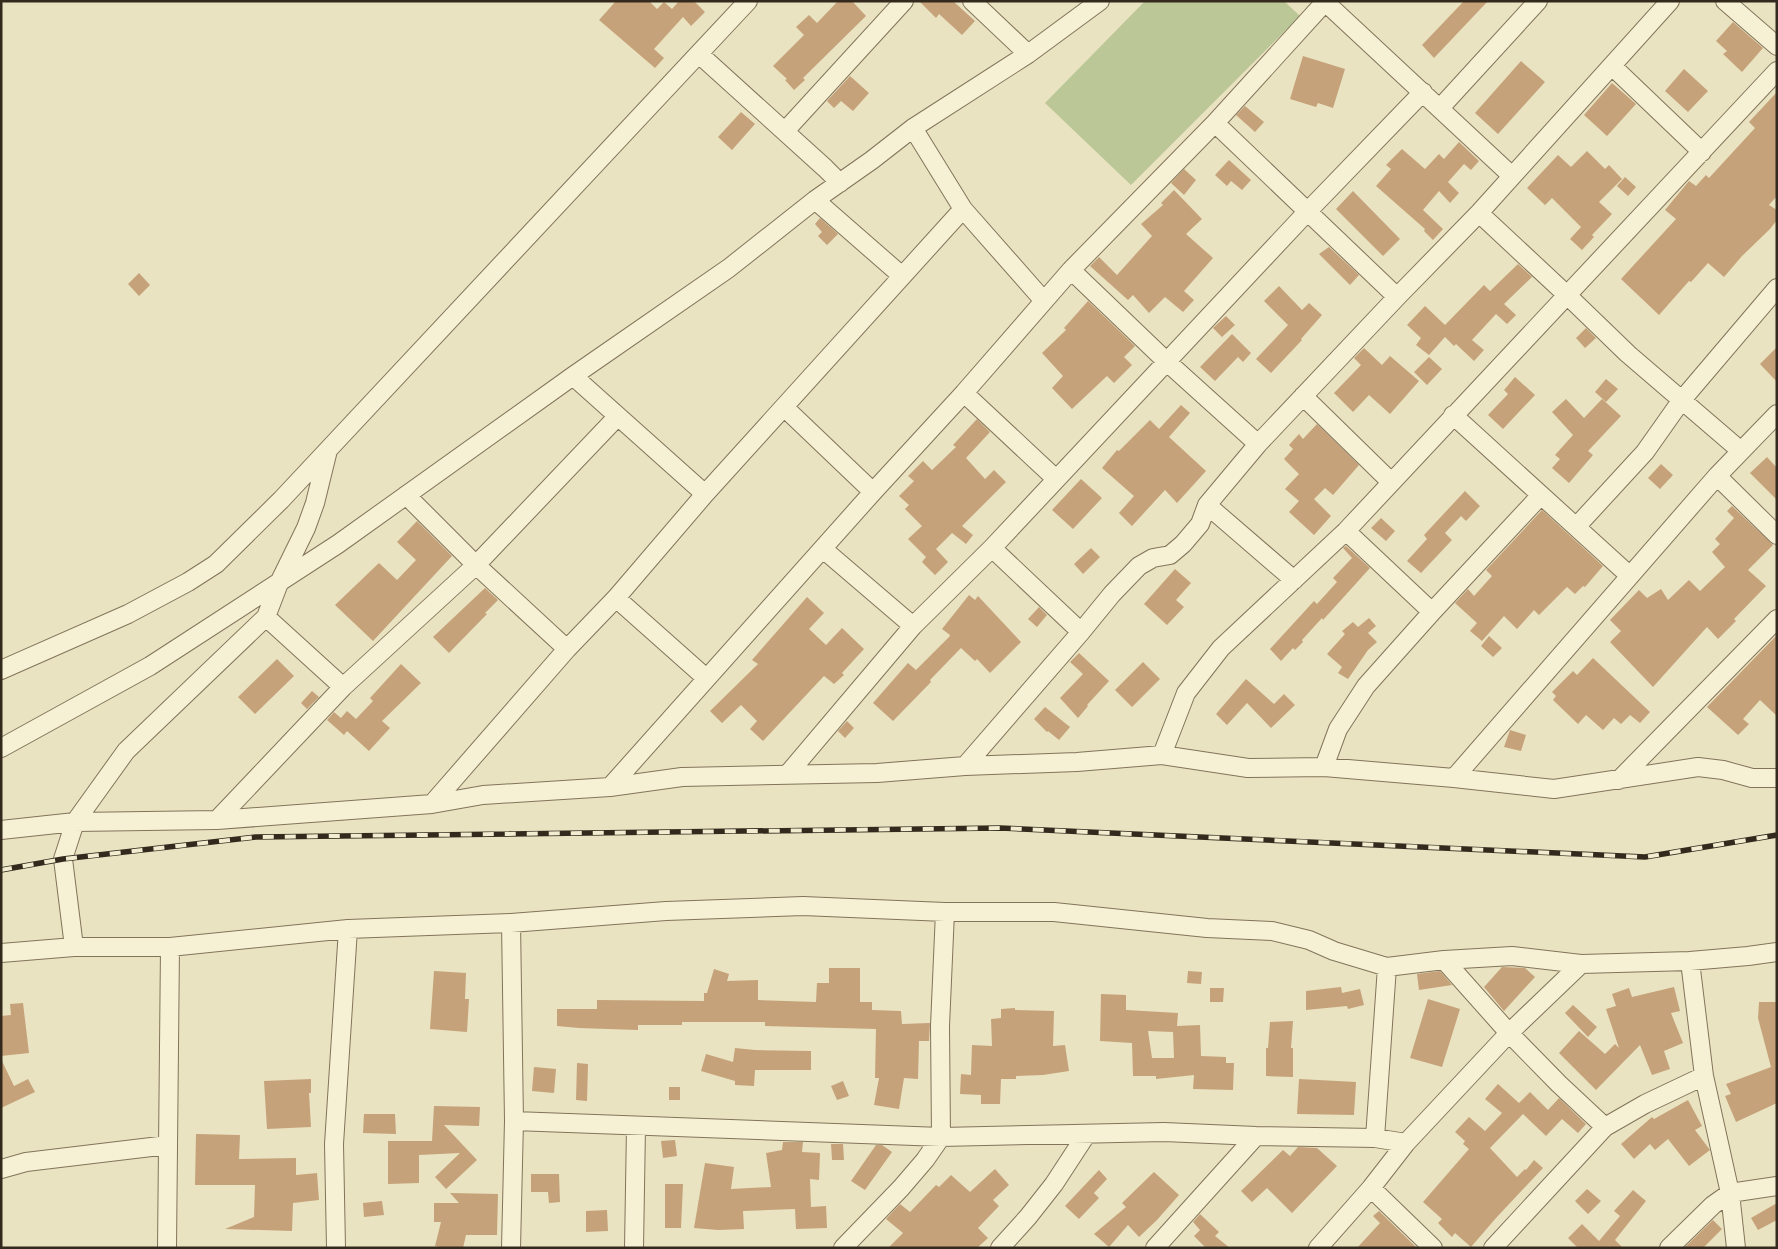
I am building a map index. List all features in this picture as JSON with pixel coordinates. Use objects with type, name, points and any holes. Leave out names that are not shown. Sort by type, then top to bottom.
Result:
[{"type":"street","points":[[1,670],[128,614],[181,586],[216,564],[328,450],[748,1]]},
{"type":"street","points":[[785,132],[904,1]]},
{"type":"street","points":[[972,1],[1028,54]]},
{"type":"street","points":[[1,748],[150,666],[338,544],[573,376],[729,268],[815,200],[913,128],[1028,54],[1100,1]]},
{"type":"street","points":[[1440,108],[1538,1]]},
{"type":"street","points":[[965,766],[1112,594],[1139,566],[1154,558],[1170,555],[1183,544],[1200,524],[1207,505],[1258,444],[1396,297],[1479,213],[1670,1]]},
{"type":"street","points":[[1725,1],[1777,46]]},
{"type":"street","points":[[610,787],[873,492],[964,393],[1071,270],[1215,123],[1324,2],[1512,176]]},
{"type":"street","points":[[698,54],[840,183]]},
{"type":"street","points":[[1612,66],[1702,152]]},
{"type":"street","points":[[1162,755],[1186,692],[1221,648],[1346,531],[1777,71]]},
{"type":"street","points":[[787,775],[913,626],[992,548],[1166,361],[1423,92]]},
{"type":"street","points":[[1215,123],[1396,297]]},
{"type":"street","points":[[913,128],[963,208],[1044,301]]},
{"type":"street","points":[[815,200],[902,276]]},
{"type":"street","points":[[432,804],[567,648],[616,598],[705,494],[963,208]]},
{"type":"street","points":[[1479,213],[1628,354],[1741,451]]},
{"type":"street","points":[[1071,270],[1166,361],[1258,444]]},
{"type":"street","points":[[1576,527],[1645,452],[1681,401],[1777,288]]},
{"type":"street","points":[[573,376],[705,494]]},
{"type":"street","points":[[964,393],[1056,479]]},
{"type":"street","points":[[1303,396],[1391,482]]},
{"type":"street","points":[[784,407],[873,492]]},
{"type":"street","points":[[1454,778],[1717,476],[1777,414]]},
{"type":"street","points":[[1453,415],[1630,576]]},
{"type":"street","points":[[217,820],[343,687],[476,565],[618,416]]},
{"type":"street","points":[[74,947],[63,859],[75,822],[126,751],[266,617],[279,583],[306,528],[315,503],[328,450]]},
{"type":"street","points":[[1717,476],[1777,535]]},
{"type":"street","points":[[406,495],[476,565],[567,648]]},
{"type":"street","points":[[1324,767],[1338,729],[1366,686],[1541,495]]},
{"type":"street","points":[[1207,505],[1294,580]]},
{"type":"street","points":[[1346,531],[1432,612]]},
{"type":"street","points":[[992,548],[1081,632]]},
{"type":"street","points":[[823,549],[913,626]]},
{"type":"street","points":[[616,598],[706,678]]},
{"type":"street","points":[[266,617],[343,687]]},
{"type":"street","points":[[1619,780],[1777,619]]},
{"type":"street","points":[[1,830],[75,822],[217,820],[432,804],[483,795],[610,787],[682,777],[878,773],[965,766],[1077,762],[1162,755],[1248,768],[1324,767],[1554,789],[1698,767],[1723,770],[1752,778],[1777,778]]},
{"type":"street","points":[[1,953],[74,947],[170,946],[348,929],[511,923],[666,911],[794,906],[945,912],[1054,912],[1207,928],[1272,931],[1309,940],[1334,951],[1387,967],[1444,960],[1512,956],[1581,964],[1690,961],[1777,952]]},
{"type":"street","points":[[843,1248],[925,1160],[941,1137],[940,1026],[945,912]]},
{"type":"street","points":[[511,923],[514,1122],[511,1248]]},
{"type":"street","points":[[336,1248],[334,1144],[348,929]]},
{"type":"street","points":[[168,1248],[170,946]]},
{"type":"street","points":[[1444,960],[1509,1034],[1605,1127]]},
{"type":"street","points":[[1690,961],[1704,1076],[1730,1193],[1736,1248]]},
{"type":"street","points":[[1318,1248],[1371,1188],[1406,1143],[1509,1034],[1581,964]]},
{"type":"street","points":[[1375,1138],[1387,967]]},
{"type":"street","points":[[1493,1248],[1605,1127],[1645,1104],[1704,1076]]},
{"type":"street","points":[[514,1122],[941,1137],[1164,1132],[1375,1138],[1406,1143]]},
{"type":"street","points":[[634,1248],[636,1127]]},
{"type":"street","points":[[1000,1248],[1054,1184],[1086,1135]]},
{"type":"street","points":[[1155,1248],[1256,1136]]},
{"type":"street","points":[[1,1169],[26,1162],[168,1145]]},
{"type":"street","points":[[1669,1248],[1713,1205],[1730,1193],[1777,1186]]},
{"type":"street","points":[[1371,1188],[1433,1248]]},
{"type":"green space","points":[[1145,1],[1284,1],[1300,16],[1131,185],[1045,103]]},
{"type":"building","points":[[616,1],[649,1],[657,9],[664,2],[672,9],[679,1],[694,1],[705,12],[691,26],[683,17],[654,49],[664,58],[655,68],[599,20]]},
{"type":"building","points":[[838,1],[852,1],[866,16],[803,78],[805,80],[794,90],[785,80],[787,79],[773,66],[804,35],[796,27],[809,15],[817,23]]},
{"type":"building","points":[[919,1],[953,1],[975,21],[962,35],[939,14],[936,18]]},
{"type":"building","points":[[1464,1],[1488,1],[1434,58],[1422,45]]},
{"type":"building","points":[[1733,22],[1763,48],[1742,72],[1723,54],[1727,51],[1716,41]]},
{"type":"building","points":[[1303,56],[1345,69],[1333,108],[1318,103],[1316,107],[1290,99]]},
{"type":"building","points":[[1521,61],[1545,82],[1498,134],[1475,113]]},
{"type":"building","points":[[1684,69],[1708,91],[1688,112],[1665,91]]},
{"type":"building","points":[[850,76],[869,93],[853,111],[841,101],[834,108],[827,101]]},
{"type":"building","points":[[1612,83],[1636,104],[1607,136],[1584,115]]},
{"type":"building","points":[[1777,92],[1777,196],[1769,205],[1777,210],[1777,220],[1724,277],[1708,263],[1659,315],[1621,279],[1676,219],[1665,210],[1689,181],[1696,186],[1706,175],[1709,178],[1755,128],[1749,122]]},
{"type":"building","points":[[1245,106],[1264,122],[1255,132],[1236,115]]},
{"type":"building","points":[[741,112],[755,124],[732,150],[718,137]]},
{"type":"building","points":[[1459,142],[1479,161],[1471,170],[1464,164],[1448,182],[1459,193],[1450,203],[1439,191],[1423,210],[1443,229],[1433,240],[1424,231],[1425,229],[1376,186],[1391,169],[1386,165],[1402,149],[1425,169],[1439,154],[1444,159]]},
{"type":"building","points":[[1587,151],[1605,169],[1609,165],[1622,179],[1599,202],[1612,214],[1592,235],[1594,237],[1582,250],[1570,239],[1581,227],[1552,198],[1545,205],[1527,188],[1558,155],[1571,167]]},
{"type":"building","points":[[1229,160],[1251,180],[1242,190],[1231,181],[1227,186],[1215,175]]},
{"type":"building","points":[[1184,169],[1196,180],[1184,195],[1171,183]]},
{"type":"building","points":[[1625,177],[1636,187],[1628,196],[1617,186]]},
{"type":"building","points":[[1174,190],[1202,219],[1186,234],[1213,258],[1184,291],[1194,300],[1183,312],[1165,297],[1149,313],[1133,295],[1128,300],[1090,266],[1099,257],[1117,275],[1152,236],[1141,224],[1163,205],[1161,203]]},
{"type":"building","points":[[1353,191],[1400,239],[1383,256],[1336,209]]},
{"type":"building","points":[[820,218],[838,234],[827,245],[818,236],[822,232],[815,224]]},
{"type":"building","points":[[1329,247],[1359,275],[1350,285],[1319,254]]},
{"type":"building","points":[[1518,264],[1532,277],[1504,304],[1516,315],[1507,324],[1496,314],[1472,340],[1484,350],[1474,361],[1456,344],[1454,346],[1445,337],[1429,355],[1416,345],[1421,338],[1407,325],[1425,306],[1445,325],[1484,285],[1490,291]]},
{"type":"building","points":[[139,273],[150,285],[139,296],[128,284]]},
{"type":"building","points":[[1279,286],[1302,310],[1309,303],[1322,315],[1271,373],[1256,359],[1288,325],[1264,301]]},
{"type":"building","points":[[1088,301],[1135,346],[1124,357],[1132,365],[1114,383],[1107,376],[1072,409],[1052,388],[1063,376],[1042,353],[1066,330],[1064,328]]},
{"type":"building","points":[[1226,316],[1235,325],[1222,337],[1213,328]]},
{"type":"building","points":[[1586,328],[1596,338],[1585,348],[1576,338]]},
{"type":"building","points":[[1232,334],[1251,353],[1243,362],[1238,357],[1215,381],[1200,367]]},
{"type":"building","points":[[1777,347],[1777,382],[1760,364]]},
{"type":"building","points":[[1364,348],[1382,365],[1390,356],[1419,381],[1390,414],[1369,395],[1353,412],[1334,393],[1361,365],[1354,358]]},
{"type":"building","points":[[1429,357],[1442,369],[1427,385],[1414,372]]},
{"type":"building","points":[[1515,377],[1535,395],[1503,429],[1488,415],[1508,394],[1504,390]]},
{"type":"building","points":[[1606,379],[1618,389],[1606,402],[1595,392]]},
{"type":"building","points":[[1566,399],[1584,418],[1602,399],[1621,416],[1588,451],[1593,455],[1569,483],[1552,468],[1560,459],[1555,455],[1573,435],[1552,412]]},
{"type":"building","points":[[1181,405],[1190,413],[1169,437],[1206,471],[1177,503],[1165,490],[1132,526],[1119,513],[1134,496],[1102,468],[1117,450],[1119,451],[1150,420],[1159,429]]},
{"type":"building","points":[[977,419],[990,432],[966,458],[985,479],[994,470],[1006,482],[962,526],[973,535],[966,544],[952,533],[936,549],[948,562],[935,575],[922,562],[926,557],[908,539],[922,526],[905,509],[909,505],[899,496],[914,481],[908,476],[923,461],[932,470],[956,447],[953,445]]},
{"type":"building","points":[[1317,424],[1359,465],[1333,495],[1325,488],[1314,499],[1331,516],[1314,535],[1289,512],[1299,501],[1285,489],[1299,474],[1284,459],[1293,449],[1289,445],[1299,434],[1303,439]]},
{"type":"building","points":[[1767,457],[1777,468],[1777,500],[1750,473]]},
{"type":"building","points":[[1661,464],[1673,475],[1660,489],[1648,478]]},
{"type":"building","points":[[1081,479],[1102,498],[1073,529],[1052,510]]},
{"type":"building","points":[[1465,491],[1480,506],[1466,521],[1461,516],[1445,533],[1452,540],[1421,573],[1407,561],[1427,539],[1424,535]]},
{"type":"building","points":[[1732,506],[1773,545],[1748,570],[1766,586],[1734,619],[1736,621],[1718,639],[1707,627],[1653,687],[1610,642],[1621,631],[1610,620],[1639,590],[1647,598],[1661,589],[1668,600],[1689,580],[1700,591],[1725,567],[1712,552],[1720,544],[1715,539],[1734,518],[1727,511]]},
{"type":"building","points":[[1542,510],[1603,566],[1585,587],[1583,586],[1575,594],[1567,587],[1539,615],[1534,610],[1517,629],[1504,616],[1482,641],[1470,631],[1477,623],[1455,603],[1468,589],[1474,596],[1492,576],[1486,570]]},
{"type":"building","points":[[1381,518],[1395,531],[1386,541],[1371,528]]},
{"type":"building","points":[[417,521],[452,556],[373,641],[335,605],[379,563],[397,580],[416,560],[397,542]]},
{"type":"building","points":[[1346,546],[1370,568],[1323,620],[1322,618],[1302,640],[1303,642],[1295,650],[1293,648],[1281,661],[1270,649],[1314,601],[1317,604],[1337,582],[1333,578],[1352,558],[1343,548]]},
{"type":"building","points":[[1091,548],[1100,557],[1083,574],[1074,564]]},
{"type":"building","points":[[1175,569],[1191,583],[1176,600],[1184,607],[1167,625],[1144,604]]},
{"type":"building","points":[[485,588],[498,600],[449,653],[433,637]]},
{"type":"building","points":[[969,595],[975,600],[978,596],[1021,642],[990,673],[977,659],[975,661],[961,648],[893,721],[873,703],[908,663],[916,670],[949,637],[950,635],[942,629]]},
{"type":"building","points":[[807,597],[824,613],[809,629],[826,645],[842,628],[864,649],[842,673],[844,675],[834,684],[824,676],[763,741],[750,729],[757,721],[741,705],[722,723],[710,711],[758,664],[752,660]]},
{"type":"building","points":[[1039,607],[1047,615],[1037,627],[1028,619]]},
{"type":"building","points":[[1369,618],[1376,626],[1368,633],[1377,642],[1368,650],[1348,679],[1338,673],[1342,667],[1327,654],[1345,634],[1342,631],[1353,622],[1358,627]]},
{"type":"building","points":[[1777,635],[1777,716],[1760,700],[1743,719],[1749,724],[1738,735],[1707,707]]},
{"type":"building","points":[[1489,636],[1502,648],[1493,657],[1481,646]]},
{"type":"building","points":[[1079,653],[1109,681],[1078,718],[1060,698],[1083,674],[1070,662]]},
{"type":"building","points":[[1593,658],[1650,712],[1640,723],[1630,715],[1621,724],[1614,718],[1603,730],[1586,715],[1578,724],[1553,700],[1556,696],[1552,692],[1573,671],[1577,675]]},
{"type":"building","points":[[277,659],[294,676],[255,714],[238,697]]},
{"type":"building","points":[[1143,662],[1160,679],[1132,707],[1115,690]]},
{"type":"building","points":[[401,664],[421,683],[382,721],[390,728],[369,751],[347,731],[344,735],[327,720],[334,712],[341,718],[347,711],[356,719],[373,701],[370,698]]},
{"type":"building","points":[[1246,679],[1274,704],[1284,694],[1295,705],[1271,728],[1247,703],[1227,725],[1216,714]]},
{"type":"building","points":[[312,691],[319,697],[307,709],[301,703]]},
{"type":"building","points":[[1045,707],[1070,727],[1059,740],[1047,732],[1034,719]]},
{"type":"building","points":[[847,721],[854,728],[845,738],[838,731]]},
{"type":"building","points":[[1510,730],[1526,735],[1521,751],[1504,747]]},
{"type":"building","points":[[1502,967],[1525,968],[1535,977],[1504,1011],[1484,987]]},
{"type":"building","points":[[829,968],[860,968],[860,1002],[872,1002],[872,1010],[901,1011],[902,1024],[930,1023],[929,1041],[919,1041],[918,1079],[904,1078],[899,1109],[874,1105],[879,1078],[875,1078],[876,1029],[765,1026],[765,1022],[682,1022],[682,1025],[638,1025],[638,1030],[557,1026],[557,1009],[597,1009],[597,1000],[704,1001],[704,993],[707,993],[714,969],[729,974],[727,981],[758,980],[758,1000],[816,1002],[817,983],[829,983]]},
{"type":"building","points":[[434,971],[466,973],[465,999],[469,999],[467,1032],[430,1029]]},
{"type":"building","points":[[1188,971],[1202,972],[1201,984],[1187,983]]},
{"type":"building","points":[[1440,971],[1452,985],[1419,990],[1417,974]]},
{"type":"building","points":[[1341,987],[1342,993],[1360,989],[1364,1005],[1348,1009],[1347,1006],[1306,1010],[1306,991]]},
{"type":"building","points":[[1674,987],[1680,1011],[1671,1013],[1683,1043],[1664,1051],[1670,1069],[1652,1075],[1640,1045],[1596,1090],[1559,1053],[1579,1031],[1605,1054],[1615,1044],[1619,1048],[1606,1009],[1616,1006],[1612,994],[1629,988],[1632,997]]},
{"type":"building","points":[[1210,988],[1224,988],[1223,1002],[1210,1002]]},
{"type":"building","points":[[1101,994],[1126,995],[1126,1010],[1178,1013],[1177,1026],[1200,1025],[1201,1056],[1226,1057],[1226,1063],[1234,1063],[1233,1090],[1193,1089],[1194,1075],[1156,1079],[1156,1076],[1133,1076],[1132,1043],[1100,1041]],"holes":[[[1148,1031],[1173,1032],[1174,1058],[1152,1058]]]},
{"type":"building","points":[[1428,999],[1460,1009],[1442,1067],[1410,1058]]},
{"type":"building","points":[[1759,1002],[1777,1002],[1777,1103],[1736,1122],[1725,1096],[1731,1094],[1726,1084],[1771,1067],[1758,1018]]},
{"type":"building","points":[[23,1003],[29,1053],[1,1056],[1,1016],[11,1015],[10,1004]]},
{"type":"building","points":[[1573,1005],[1597,1027],[1588,1037],[1565,1013]]},
{"type":"building","points":[[1015,1008],[1015,1010],[1054,1011],[1053,1046],[1065,1045],[1069,1071],[1043,1075],[1016,1076],[1016,1079],[1001,1079],[1000,1104],[981,1104],[981,1095],[960,1094],[961,1074],[971,1075],[972,1045],[992,1046],[991,1019],[1001,1018],[1001,1009]]},
{"type":"building","points":[[1293,1021],[1291,1048],[1293,1048],[1293,1077],[1266,1076],[1266,1048],[1268,1048],[1270,1022]]},
{"type":"building","points":[[735,1048],[811,1051],[811,1070],[755,1070],[754,1086],[735,1085],[735,1081],[701,1071],[706,1054],[733,1062]]},
{"type":"building","points":[[1,1059],[14,1086],[28,1079],[35,1092],[1,1108]]},
{"type":"building","points":[[577,1063],[588,1064],[587,1101],[576,1100]]},
{"type":"building","points":[[534,1067],[556,1069],[554,1093],[532,1091]]},
{"type":"building","points":[[311,1079],[311,1093],[309,1093],[311,1127],[267,1129],[264,1081]]},
{"type":"building","points":[[1299,1079],[1356,1082],[1354,1115],[1297,1114]]},
{"type":"building","points":[[843,1081],[849,1096],[837,1100],[831,1086]]},
{"type":"building","points":[[1498,1084],[1519,1103],[1530,1092],[1548,1110],[1559,1098],[1586,1124],[1578,1133],[1562,1119],[1546,1136],[1523,1114],[1490,1148],[1517,1177],[1534,1160],[1543,1168],[1471,1247],[1455,1233],[1452,1237],[1438,1223],[1442,1219],[1423,1202],[1469,1149],[1463,1144],[1465,1141],[1455,1132],[1469,1117],[1485,1131],[1502,1113],[1485,1099]]},
{"type":"building","points":[[669,1087],[680,1087],[680,1100],[669,1100]]},
{"type":"building","points":[[1688,1100],[1702,1126],[1695,1130],[1710,1150],[1689,1166],[1668,1139],[1655,1150],[1650,1144],[1634,1159],[1621,1144],[1652,1117],[1654,1119]]},
{"type":"building","points":[[434,1106],[480,1107],[479,1126],[444,1125],[477,1160],[446,1189],[435,1177],[460,1153],[419,1155],[419,1183],[388,1184],[388,1141],[432,1141]]},
{"type":"building","points":[[364,1114],[395,1114],[396,1134],[363,1133]]},
{"type":"building","points":[[196,1134],[240,1135],[239,1159],[296,1158],[296,1175],[317,1173],[319,1200],[293,1203],[292,1231],[225,1229],[254,1217],[255,1185],[195,1185]]},
{"type":"building","points":[[675,1140],[677,1156],[663,1158],[661,1141]]},
{"type":"building","points":[[783,1142],[803,1142],[802,1152],[820,1153],[819,1180],[810,1179],[811,1207],[826,1206],[827,1228],[796,1229],[795,1209],[743,1211],[744,1229],[718,1230],[694,1228],[705,1163],[734,1167],[731,1189],[771,1187],[766,1153],[782,1150]]},
{"type":"building","points":[[831,1144],[843,1144],[844,1160],[832,1160]]},
{"type":"building","points":[[876,1145],[882,1145],[892,1152],[865,1190],[851,1181]]},
{"type":"building","points":[[1298,1147],[1317,1148],[1337,1166],[1292,1213],[1267,1188],[1252,1202],[1241,1191],[1283,1150],[1290,1156]]},
{"type":"building","points":[[995,1169],[1009,1185],[993,1200],[999,1206],[978,1228],[988,1238],[977,1248],[888,1248],[903,1233],[886,1219],[900,1204],[910,1212],[936,1185],[939,1187],[951,1175],[970,1192]]},
{"type":"building","points":[[1099,1170],[1107,1179],[1094,1193],[1099,1198],[1079,1219],[1065,1206]]},
{"type":"building","points":[[1154,1172],[1179,1195],[1139,1237],[1128,1225],[1109,1247],[1094,1234],[1126,1207],[1122,1203]]},
{"type":"building","points":[[531,1174],[559,1174],[560,1202],[549,1203],[548,1192],[531,1192]]},
{"type":"building","points":[[665,1184],[683,1184],[681,1228],[665,1228]]},
{"type":"building","points":[[1587,1189],[1601,1201],[1588,1214],[1575,1201]]},
{"type":"building","points":[[1633,1190],[1646,1201],[1615,1240],[1623,1248],[1578,1248],[1568,1238],[1582,1224],[1599,1241],[1620,1216],[1614,1211]]},
{"type":"building","points":[[450,1193],[498,1194],[497,1235],[466,1235],[463,1248],[435,1246],[441,1222],[434,1222],[434,1203],[459,1203]]},
{"type":"building","points":[[382,1201],[384,1215],[364,1217],[363,1203]]},
{"type":"building","points":[[1777,1203],[1777,1220],[1758,1230],[1751,1218]]},
{"type":"building","points":[[607,1210],[608,1231],[586,1232],[586,1211]]},
{"type":"building","points":[[1379,1211],[1417,1248],[1357,1248],[1380,1223],[1373,1216]]},
{"type":"building","points":[[1200,1214],[1219,1232],[1215,1236],[1230,1248],[1206,1248],[1194,1236],[1200,1230],[1193,1222]]},
{"type":"building","points":[[1713,1220],[1722,1229],[1703,1248],[1684,1248]]},
{"type":"railway","points":[[1,870],[63,859],[256,837],[1000,828],[1645,857],[1777,835]]}]
